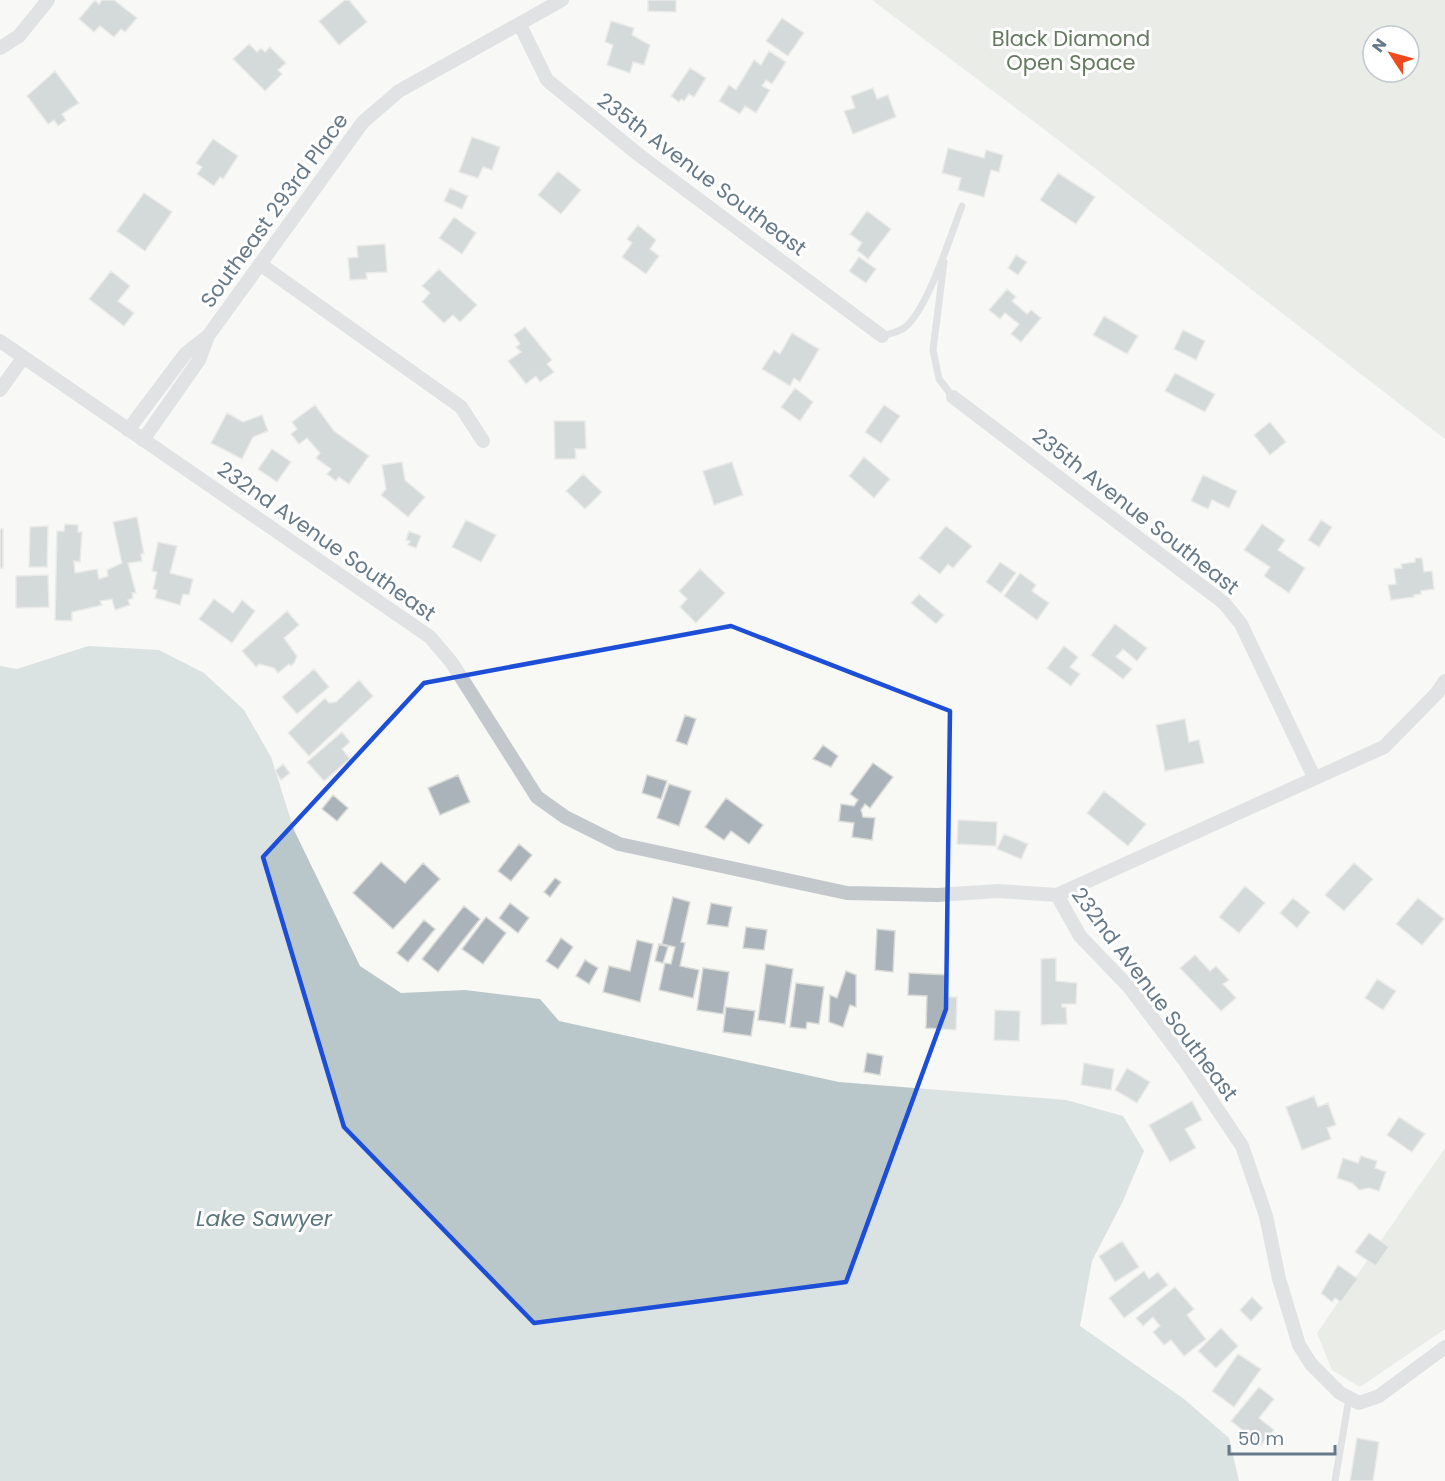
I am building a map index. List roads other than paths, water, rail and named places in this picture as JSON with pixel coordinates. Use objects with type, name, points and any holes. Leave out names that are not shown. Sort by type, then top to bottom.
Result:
[{"type":"street","points":[[0,48],[19,36],[48,0]]},
{"type":"street","name":"Southeast 293rd Place","points":[[143,440],[199,360],[208,336],[363,122],[399,91],[562,0]]},
{"type":"street","name":"235th Avenue Southeast","points":[[520,25],[546,80],[639,155],[882,336]]},
{"type":"street","points":[[260,264],[461,407],[483,441]]},
{"type":"street","name":"Southeast 293rd Place","points":[[128,430],[186,353],[208,336]]},
{"type":"street","name":"232nd Avenue Southeast","points":[[0,342],[430,637],[452,663],[537,797],[565,817],[596,834],[630,847],[847,893],[937,895],[998,891],[1057,895],[1080,936],[1136,996],[1185,1060],[1242,1146],[1266,1216],[1279,1279],[1299,1346],[1311,1364],[1340,1393],[1349,1398]]},
{"type":"street","points":[[0,390],[23,358]]},
{"type":"street","name":"235th Avenue Southeast","points":[[953,397],[1224,603],[1241,624],[1314,777]]},
{"type":"street","points":[[1057,895],[1384,747],[1437,693],[1445,681]]},
{"type":"street","points":[[1349,1398],[1359,1403],[1379,1396],[1445,1347]]},
{"type":"lane","points":[[882,336],[902,329],[913,319],[947,246],[962,206]]},
{"type":"lane","points":[[947,246],[934,322],[933,350],[939,379],[953,397]]},
{"type":"lane","points":[[1335,1481],[1349,1398]]},
{"type":"water","name":"Lake Sawyer","points":[[88,646],[159,650],[204,673],[244,710],[271,757],[294,830],[360,966],[401,993],[465,990],[540,999],[559,1021],[839,1082],[1066,1100],[1123,1116],[1144,1151],[1123,1201],[1092,1261],[1080,1326],[1184,1399],[1229,1438],[1239,1481],[0,1481],[0,666],[17,669]]},
{"type":"park label","name":"Black Diamond Open Space","points":[[1071,50]]}]
